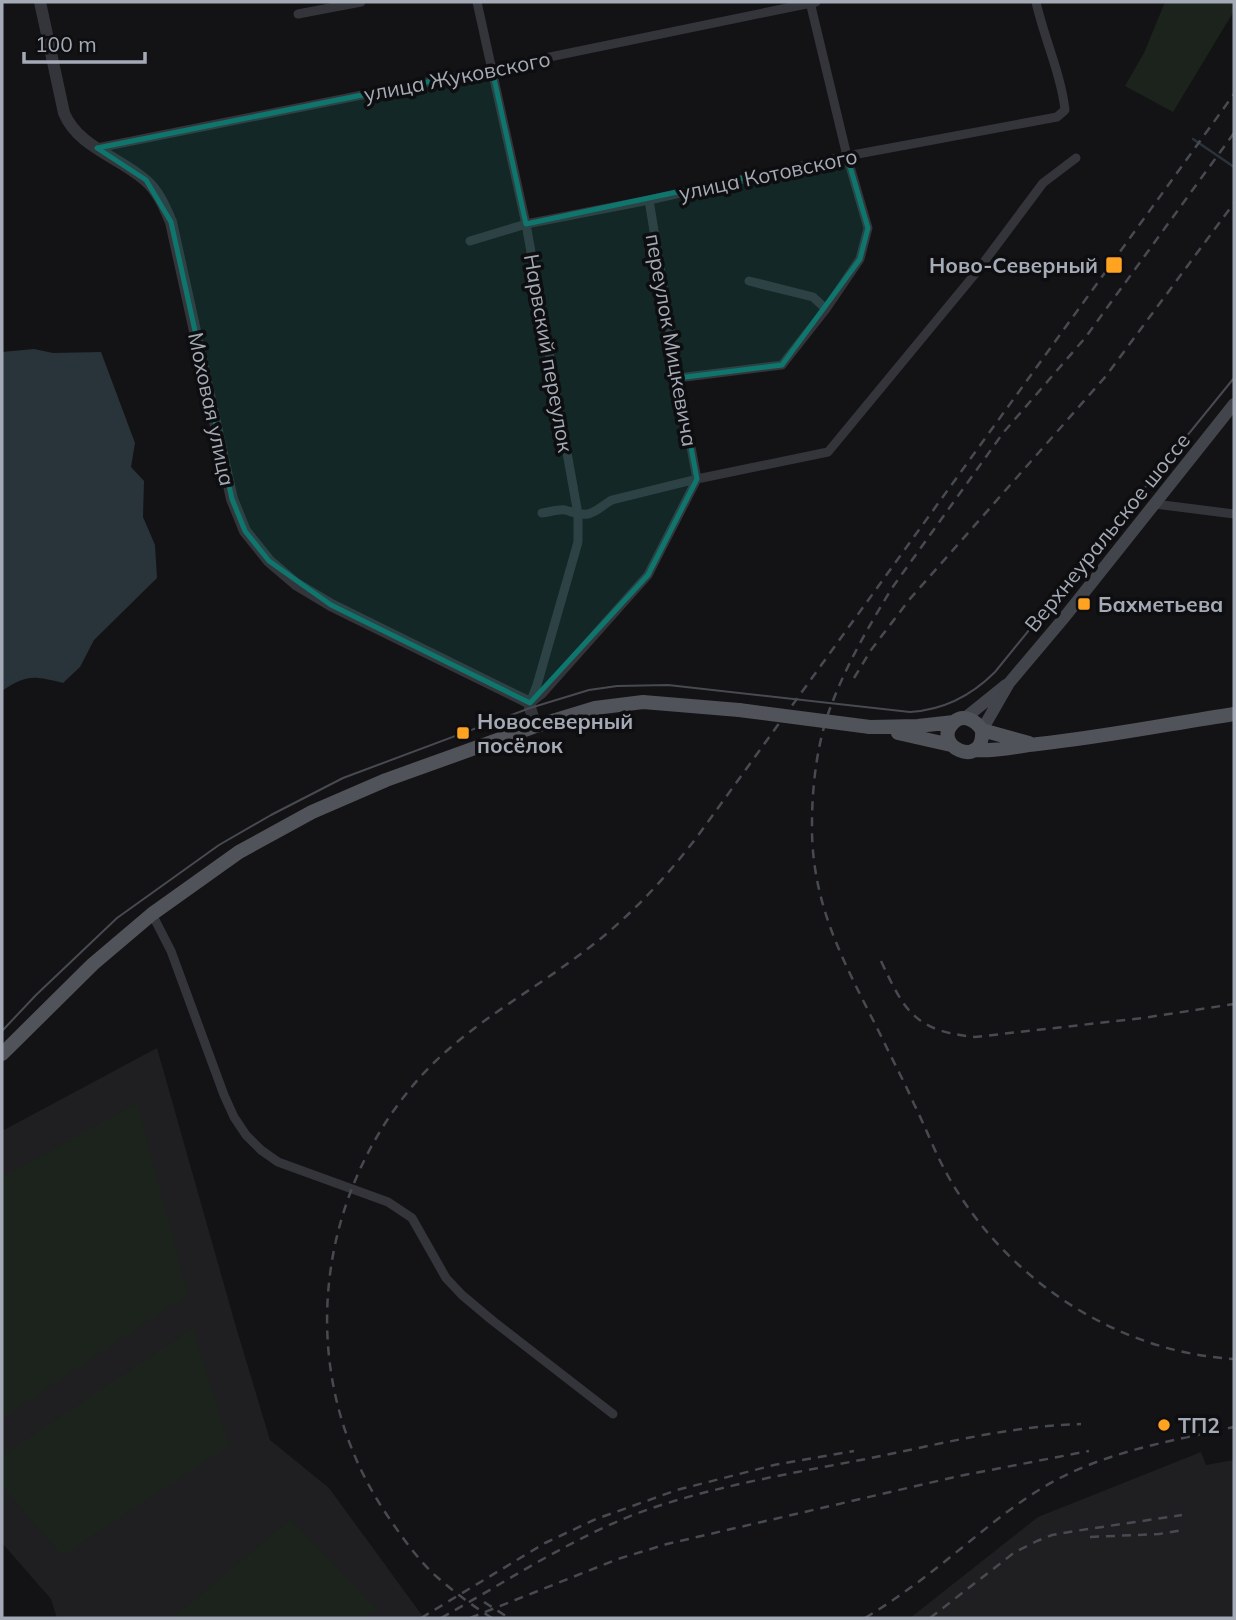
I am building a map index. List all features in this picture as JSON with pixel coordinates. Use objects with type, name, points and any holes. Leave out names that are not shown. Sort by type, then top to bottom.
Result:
[{"type":"main road","name":"Верхнеуральское шоссе","points":[[1009,683],[1234,404]]},
{"type":"main road","points":[[1009,683],[982,730],[980,745],[966,753],[957,751],[948,737],[949,729],[1009,683]]},
{"type":"main road","points":[[2,1054],[93,964],[152,914],[239,852],[312,812],[386,780],[536,726],[595,708],[643,702],[739,710],[870,727],[951,745]]},
{"type":"main road","points":[[974,750],[999,750],[1234,714]]},
{"type":"main road","points":[[870,727],[918,726],[972,720],[982,730],[1034,744]]},
{"type":"street","name":"Моховая улица","points":[[40,2],[69,126],[82,138],[146,180],[161,198],[171,222],[232,499],[245,531],[269,561],[296,584],[530,703]]},
{"type":"street","points":[[298,14],[361,2]]},
{"type":"street","name":"Нарвский переулок","points":[[477,2],[526,224],[578,514],[578,542],[530,703]]},
{"type":"street","name":"улица Жуковского","points":[[97,148],[812,2]]},
{"type":"street","points":[[678,379],[782,365],[827,309],[860,259],[868,228],[812,2]]},
{"type":"street","name":"улица Котовского","points":[[470,241],[526,224],[848,156],[1056,117],[1065,110],[1064,97],[1036,2]]},
{"type":"street","points":[[542,513],[562,509],[578,514],[597,510],[612,500],[696,479],[828,452],[975,274],[1043,183],[1076,158]]},
{"type":"street","name":"переулок Мицкевича","points":[[649,200],[696,479]]},
{"type":"street","points":[[749,281],[813,297],[827,309]]},
{"type":"street","points":[[536,726],[530,703],[648,575],[696,479]]},
{"type":"street","points":[[1156,504],[1234,514]]},
{"type":"street","points":[[152,914],[170,951],[234,1117],[246,1135],[278,1162],[388,1202],[412,1217],[446,1278],[462,1295],[613,1414]]},
{"type":"highlighted area","points":[[492,69],[526,224],[847,156],[868,228],[860,259],[782,365],[678,378],[697,479],[648,575],[530,703],[331,605],[269,561],[245,531],[232,499],[171,222],[146,180],[97,148]]},
{"type":"shaded area","points":[[1165,2],[1234,2],[1234,11],[1173,112],[1125,86],[1144,53]]},
{"type":"shaded area","points":[[34,349],[53,353],[101,352],[135,443],[131,467],[144,481],[143,517],[155,545],[157,578],[94,640],[80,667],[63,683],[31,678],[2,691],[2,352]]},
{"type":"shaded area","points":[[157,1048],[270,1440],[329,1488],[424,1618],[57,1618],[51,1599],[2,1543],[2,1131]]},
{"type":"shaded area","points":[[137,1103],[188,1294],[2,1418],[2,1177]]},
{"type":"shaded area","points":[[193,1328],[229,1446],[62,1556],[2,1486],[2,1456]]},
{"type":"shaded area","points":[[1201,1452],[1206,1465],[1234,1460],[1234,1618],[910,1618],[1038,1517]]},
{"type":"shaded area","points":[[291,1519],[377,1610],[361,1618],[173,1618]]},
{"type":"waterway","points":[[1193,139],[1234,167]]},
{"type":"tram line","points":[[2,1031],[117,918],[219,845],[343,778],[530,708],[589,690],[617,686],[668,685],[910,712],[946,705],[967,695],[995,672],[1234,378]]},
{"type":"railway","points":[[492,1618],[437,1577],[404,1540],[357,1462],[338,1406],[328,1348],[328,1289],[338,1232],[357,1176],[385,1123],[422,1075],[440,1057],[479,1025],[562,968],[614,927],[658,884],[697,837],[1234,94]]},
{"type":"railway","points":[[1234,133],[1085,338],[1003,433],[892,588],[847,669],[826,720],[815,772],[812,824],[818,884],[834,937],[943,1167],[972,1213],[1001,1247],[1033,1277],[1068,1303],[1107,1325],[1148,1342],[1190,1353],[1234,1359]]},
{"type":"railway","points":[[854,678],[871,650],[909,600],[1106,376],[1234,203]]},
{"type":"railway","points":[[881,961],[897,994],[914,1016],[938,1030],[975,1037],[1143,1018],[1234,1004]]},
{"type":"railway","points":[[441,1618],[587,1536],[638,1513],[695,1495],[975,1436],[1081,1424]]},
{"type":"railway","points":[[865,1618],[916,1584],[1010,1509],[1060,1478],[1124,1453],[1234,1427]]},
{"type":"railway","points":[[421,1618],[545,1543],[596,1519],[677,1490],[774,1465],[854,1451]]},
{"type":"railway","points":[[470,1618],[618,1559],[667,1544],[959,1476],[1089,1451]]},
{"type":"railway","points":[[930,1618],[1015,1552],[1037,1541],[1052,1535],[1182,1515]]},
{"type":"railway","points":[[1090,1537],[1159,1534],[1184,1530]]},
{"type":"railway","points":[[484,1602],[509,1618]]},
{"type":"place","name":"Ново-Северный","points":[[1114,265]]},
{"type":"place","name":"Бахметьева","points":[[1084,604]]},
{"type":"place","name":"Новосеверный посёлок","points":[[463,733]]},
{"type":"place","name":"ТП2","points":[[1164,1425]]}]
